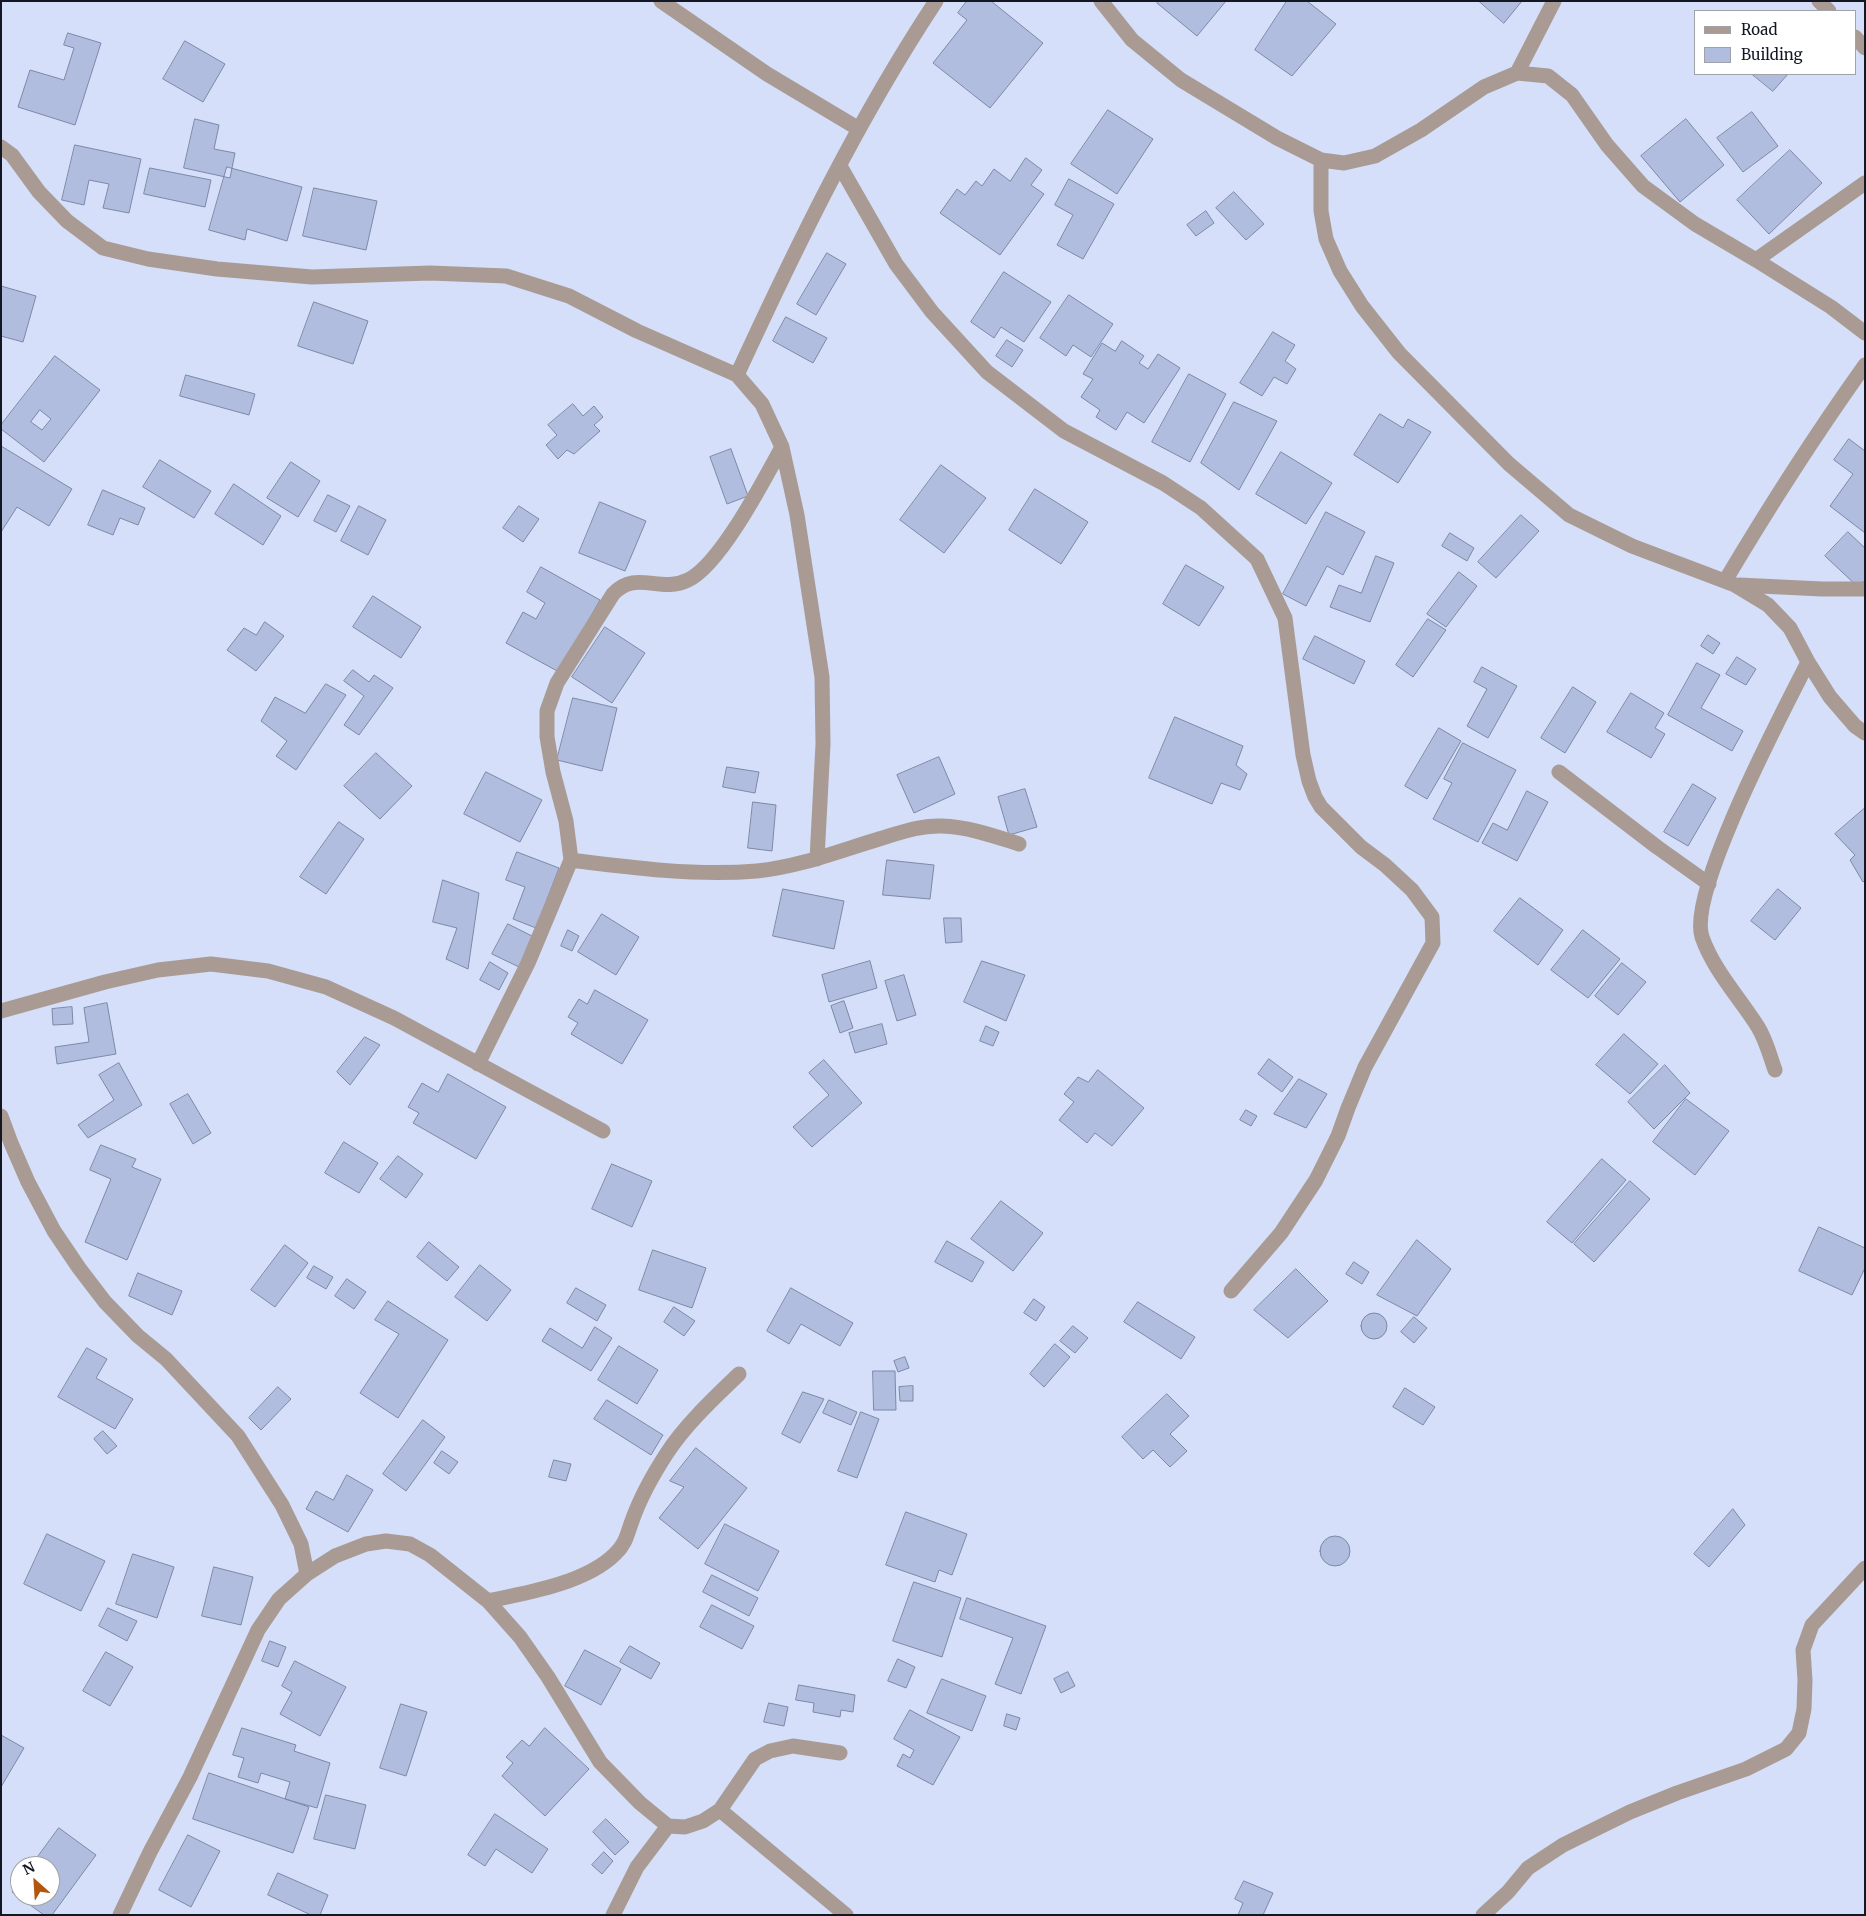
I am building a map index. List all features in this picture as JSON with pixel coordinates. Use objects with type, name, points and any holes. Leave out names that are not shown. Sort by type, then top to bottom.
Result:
[{"type":"street","points":[[661,1],[767,74],[859,129]]},
{"type":"street","points":[[737,375],[811,219],[900,55],[936,1]]},
{"type":"street","points":[[1101,1],[1132,40],[1181,80],[1277,138],[1321,160],[1344,163],[1375,156],[1421,130],[1484,87],[1517,73],[1548,76],[1572,95],[1607,145],[1643,186],[1695,224],[1756,260],[1865,333]]},
{"type":"street","points":[[1517,73],[1554,1]]},
{"type":"street","points":[[1819,1],[1828,10]]},
{"type":"street","points":[[1856,39],[1865,48]]},
{"type":"street","points":[[1,147],[12,155],[39,192],[67,221],[103,248],[148,259],[217,269],[312,277],[430,273],[506,276],[569,296],[637,331],[737,375],[762,404],[782,447],[798,515],[822,677],[823,744],[817,859]]},
{"type":"street","points":[[1321,160],[1320,211],[1326,239],[1340,271],[1362,306],[1399,353],[1509,464],[1569,515],[1632,546],[1730,583],[1768,605],[1790,628],[1830,697],[1855,726],[1865,734]]},
{"type":"street","points":[[840,166],[896,264],[932,312],[987,372],[1064,430],[1163,482],[1201,508],[1257,559],[1285,618],[1304,755],[1309,781],[1315,796],[1321,807],[1361,847],[1385,865],[1412,890],[1432,917],[1433,943],[1365,1067],[1338,1136],[1316,1180],[1282,1233],[1231,1291]]},
{"type":"street","points":[[1756,260],[1865,183]]},
{"type":"street","points":[[1730,583],[1778,493],[1826,419],[1865,365]]},
{"type":"street","points":[[478,1064],[528,963],[571,860],[566,822],[553,772],[547,737],[547,711],[557,683],[613,594],[620,587],[641,582],[669,586],[689,580],[705,568],[728,539],[782,447]]},
{"type":"street","points":[[1730,583],[1813,589],[1865,588]]},
{"type":"street","points":[[1775,1070],[1759,1028],[1715,966],[1702,935],[1703,903],[1733,818],[1808,662]]},
{"type":"street","points":[[1559,772],[1709,884]]},
{"type":"street","points":[[571,860],[648,870],[758,871],[817,859],[911,830],[940,826],[978,831],[1019,844]]},
{"type":"street","points":[[1,1011],[158,970],[210,964],[268,971],[326,987],[394,1018],[603,1131]]},
{"type":"street","points":[[1,1116],[10,1143],[54,1231],[105,1302],[138,1336],[166,1359],[238,1436],[282,1506],[300,1544],[307,1574]]},
{"type":"street","points":[[488,1601],[576,1579],[598,1567],[614,1555],[625,1544],[632,1520],[667,1452],[697,1416],[738,1374]]},
{"type":"street","points":[[120,1915],[150,1852],[190,1777],[258,1630],[279,1599],[307,1574],[335,1556],[366,1544],[386,1540],[410,1544],[430,1555],[488,1601],[520,1637],[548,1677],[600,1762],[640,1802],[668,1826],[685,1827],[703,1821],[720,1810],[755,1760],[770,1751],[793,1746],[840,1753]]},
{"type":"street","points":[[1483,1915],[1508,1892],[1528,1868],[1563,1846],[1630,1812],[1678,1792],[1746,1769],[1786,1749],[1799,1733],[1804,1709],[1805,1690],[1803,1650],[1812,1625],[1865,1568]]},
{"type":"street","points":[[720,1810],[846,1915]]},
{"type":"street","points":[[613,1915],[637,1867],[668,1826]]},
{"type":"building","points":[[967,1],[991,1],[1043,43],[990,108],[933,63],[967,20],[958,13]]},
{"type":"building","points":[[1159,1],[1226,1],[1197,36],[1157,3]]},
{"type":"building","points":[[1287,1],[1307,1],[1336,24],[1292,76],[1255,50]]},
{"type":"building","points":[[1479,1],[1522,1],[1504,23]]},
{"type":"building","points":[[68,33],[101,43],[75,125],[18,107],[30,70],[64,80],[74,48],[64,45]]},
{"type":"building","points":[[185,41],[225,64],[203,102],[163,79]]},
{"type":"building","points":[[1753,75],[1787,75],[1773,91]]},
{"type":"building","points":[[1108,110],[1153,139],[1117,194],[1071,164]]},
{"type":"building","points":[[1752,112],[1778,146],[1743,172],[1717,138]]},
{"type":"building","points":[[195,119],[219,125],[214,149],[235,153],[230,178],[184,168]]},
{"type":"building","points":[[1686,119],[1724,165],[1680,202],[1641,156]]},
{"type":"building","points":[[75,145],[141,159],[129,213],[103,208],[109,184],[89,180],[84,205],[62,200]]},
{"type":"building","points":[[1790,150],[1822,183],[1769,234],[1737,200]]},
{"type":"building","points":[[1026,158],[1042,170],[1031,185],[1044,194],[1000,255],[940,213],[957,189],[965,195],[976,181],[982,186],[994,169],[1010,181]]},
{"type":"building","points":[[227,167],[302,187],[287,241],[247,229],[245,240],[209,230]]},
{"type":"building","points":[[150,168],[211,180],[205,207],[144,194]]},
{"type":"building","points":[[1069,179],[1114,204],[1083,259],[1057,245],[1073,215],[1055,205]]},
{"type":"building","points":[[314,188],[377,201],[366,250],[303,236]]},
{"type":"building","points":[[1234,192],[1264,224],[1246,240],[1216,208]]},
{"type":"building","points":[[1206,211],[1214,223],[1196,236],[1187,225]]},
{"type":"building","points":[[827,253],[846,264],[816,315],[797,304]]},
{"type":"building","points":[[1004,272],[1051,302],[1024,342],[1001,327],[994,338],[971,322]]},
{"type":"building","points":[[1,286],[36,296],[23,342],[1,336]]},
{"type":"building","points":[[1069,295],[1113,324],[1091,357],[1073,345],[1066,356],[1040,338]]},
{"type":"building","points":[[314,302],[368,321],[353,364],[298,346]]},
{"type":"building","points":[[786,317],[827,338],[813,363],[773,341]]},
{"type":"building","points":[[1273,332],[1295,345],[1285,361],[1296,369],[1287,384],[1274,377],[1262,396],[1240,383]]},
{"type":"building","points":[[1007,340],[1023,350],[1012,367],[996,356]]},
{"type":"building","points":[[1122,341],[1144,356],[1139,363],[1148,369],[1158,354],[1180,368],[1144,423],[1127,412],[1116,430],[1096,417],[1100,410],[1081,397],[1093,379],[1083,374],[1102,343],[1115,351]]},
{"type":"building","points":[[55,356],[100,390],[44,462],[1,429],[1,425]],"holes":[[[40,410],[51,419],[42,430],[31,422]]]},
{"type":"building","points":[[1189,374],[1226,394],[1190,462],[1152,442]]},
{"type":"building","points":[[186,375],[255,394],[249,415],[180,396]]},
{"type":"building","points":[[1234,402],[1277,421],[1239,490],[1201,463]]},
{"type":"building","points":[[573,404],[583,416],[594,406],[603,417],[594,425],[600,431],[574,454],[567,450],[558,459],[546,445],[557,435],[548,425]]},
{"type":"building","points":[[1380,414],[1403,428],[1408,419],[1431,432],[1398,483],[1354,455]]},
{"type":"building","points":[[1849,439],[1865,451],[1865,533],[1830,506],[1853,474],[1834,460]]},
{"type":"building","points":[[1,446],[72,489],[49,526],[17,507],[1,532]]},
{"type":"building","points":[[731,449],[748,496],[727,504],[710,457]]},
{"type":"building","points":[[1281,452],[1332,483],[1306,524],[1256,494]]},
{"type":"building","points":[[160,460],[211,491],[194,518],[143,487]]},
{"type":"building","points":[[291,462],[320,481],[298,517],[267,498]]},
{"type":"building","points":[[941,465],[986,498],[944,553],[900,520]]},
{"type":"building","points":[[234,484],[281,516],[263,545],[215,514]]},
{"type":"building","points":[[1035,489],[1088,522],[1061,564],[1009,530]]},
{"type":"building","points":[[103,490],[145,508],[138,525],[120,518],[113,535],[88,525]]},
{"type":"building","points":[[328,495],[350,506],[336,532],[314,521]]},
{"type":"building","points":[[600,502],[646,521],[625,571],[579,553]]},
{"type":"building","points":[[359,506],[386,520],[368,555],[341,541]]},
{"type":"building","points":[[519,506],[539,519],[523,542],[503,528]]},
{"type":"building","points":[[1326,512],[1365,532],[1343,575],[1327,566],[1306,606],[1283,594]]},
{"type":"building","points":[[1521,515],[1539,531],[1496,578],[1478,562]]},
{"type":"building","points":[[1848,532],[1865,548],[1865,580],[1858,587],[1825,556]]},
{"type":"building","points":[[1450,533],[1474,548],[1467,561],[1442,546]]},
{"type":"building","points":[[1376,556],[1394,563],[1370,622],[1330,607],[1339,585],[1361,593]]},
{"type":"building","points":[[1186,565],[1224,587],[1199,626],[1163,604]]},
{"type":"building","points":[[541,567],[600,600],[559,672],[506,643],[523,612],[536,619],[545,603],[527,592]]},
{"type":"building","points":[[1459,572],[1477,586],[1446,627],[1427,614]]},
{"type":"building","points":[[373,596],[421,627],[401,658],[353,627]]},
{"type":"building","points":[[1428,619],[1446,630],[1413,677],[1396,665]]},
{"type":"building","points":[[265,622],[284,636],[256,671],[227,650],[244,628],[256,635]]},
{"type":"building","points":[[605,627],[645,653],[612,703],[572,677]]},
{"type":"building","points":[[1708,635],[1720,643],[1713,654],[1701,646]]},
{"type":"building","points":[[1315,636],[1365,661],[1354,684],[1303,659]]},
{"type":"building","points":[[1737,657],[1756,669],[1746,685],[1726,674]]},
{"type":"building","points":[[1697,663],[1720,675],[1701,708],[1743,731],[1732,751],[1668,715]]},
{"type":"building","points":[[1482,667],[1517,686],[1488,738],[1467,726],[1487,689],[1474,682]]},
{"type":"building","points":[[353,670],[369,682],[374,675],[393,688],[359,735],[344,725],[364,696],[344,681]]},
{"type":"building","points":[[326,684],[346,695],[296,770],[276,756],[287,741],[261,721],[275,697],[305,713]]},
{"type":"building","points":[[1573,687],[1596,702],[1565,753],[1541,738]]},
{"type":"building","points":[[1631,693],[1664,713],[1655,728],[1665,734],[1651,758],[1607,732]]},
{"type":"building","points":[[573,698],[617,708],[602,771],[557,760]]},
{"type":"building","points":[[1175,717],[1243,746],[1236,765],[1247,774],[1240,790],[1221,783],[1212,804],[1149,778]]},
{"type":"building","points":[[1439,728],[1461,741],[1427,799],[1405,786]]},
{"type":"building","points":[[1463,743],[1516,770],[1478,842],[1433,819],[1452,783],[1444,779]]},
{"type":"building","points":[[376,753],[412,786],[380,819],[344,786]]},
{"type":"building","points":[[939,757],[955,794],[914,813],[897,775]]},
{"type":"building","points":[[727,767],[759,772],[755,793],[723,787]]},
{"type":"building","points":[[486,772],[542,800],[520,842],[464,814]]},
{"type":"building","points":[[1693,784],[1716,798],[1688,846],[1664,832]]},
{"type":"building","points":[[1025,789],[1037,827],[1009,835],[998,797]]},
{"type":"building","points":[[1527,791],[1548,802],[1517,861],[1482,843],[1493,823],[1507,830]]},
{"type":"building","points":[[753,802],[776,805],[772,851],[748,848]]},
{"type":"building","points":[[1865,808],[1865,880],[1863,882],[1850,860],[1855,855],[1835,834]]},
{"type":"building","points":[[339,822],[364,839],[326,894],[300,877]]},
{"type":"building","points":[[517,852],[559,868],[536,928],[513,919],[525,887],[506,880]]},
{"type":"building","points":[[887,860],[934,865],[930,899],[883,895]]},
{"type":"building","points":[[443,880],[479,893],[468,969],[446,959],[457,928],[433,922]]},
{"type":"building","points":[[783,889],[844,901],[834,949],[773,936]]},
{"type":"building","points":[[1778,889],[1801,908],[1775,940],[1751,921]]},
{"type":"building","points":[[1520,898],[1563,930],[1538,965],[1494,931]]},
{"type":"building","points":[[602,914],[639,937],[616,975],[578,952]]},
{"type":"building","points":[[944,918],[961,918],[962,942],[946,943]]},
{"type":"building","points":[[508,924],[534,937],[519,967],[492,954]]},
{"type":"building","points":[[568,930],[579,936],[572,951],[561,946]]},
{"type":"building","points":[[1583,930],[1620,959],[1588,998],[1551,970]]},
{"type":"building","points":[[870,961],[877,988],[829,1002],[822,975]]},
{"type":"building","points":[[982,961],[1025,975],[1006,1021],[964,1002]]},
{"type":"building","points":[[490,962],[508,973],[499,990],[480,980]]},
{"type":"building","points":[[1622,963],[1646,982],[1618,1015],[1595,996]]},
{"type":"building","points":[[904,975],[916,1015],[897,1021],[885,981]]},
{"type":"building","points":[[595,990],[648,1020],[622,1064],[571,1034],[578,1023],[568,1017],[579,999],[587,1004]]},
{"type":"building","points":[[844,1001],[853,1028],[840,1033],[831,1006]]},
{"type":"building","points":[[107,1003],[116,1054],[57,1064],[55,1047],[89,1042],[84,1008]]},
{"type":"building","points":[[72,1007],[73,1024],[53,1025],[52,1009]]},
{"type":"building","points":[[882,1024],[887,1044],[855,1053],[849,1033]]},
{"type":"building","points":[[986,1026],[999,1032],[993,1046],[980,1041]]},
{"type":"building","points":[[1624,1034],[1658,1064],[1630,1094],[1596,1065]]},
{"type":"building","points":[[365,1037],[380,1045],[350,1085],[337,1072]]},
{"type":"building","points":[[1269,1059],[1293,1077],[1282,1092],[1258,1074]]},
{"type":"building","points":[[824,1060],[862,1103],[812,1147],[793,1127],[829,1095],[809,1073]]},
{"type":"building","points":[[119,1063],[142,1105],[88,1138],[78,1125],[114,1100],[99,1075]]},
{"type":"building","points":[[1665,1065],[1690,1093],[1654,1129],[1628,1102]]},
{"type":"building","points":[[1098,1070],[1144,1108],[1112,1146],[1095,1133],[1087,1143],[1059,1120],[1074,1102],[1064,1094],[1078,1077],[1088,1082]]},
{"type":"building","points":[[448,1074],[506,1107],[476,1159],[413,1123],[419,1113],[408,1107],[422,1083],[438,1092]]},
{"type":"building","points":[[1299,1079],[1327,1094],[1306,1128],[1274,1114]]},
{"type":"building","points":[[188,1094],[211,1133],[193,1144],[170,1104]]},
{"type":"building","points":[[1686,1099],[1729,1131],[1695,1175],[1653,1142]]},
{"type":"building","points":[[1246,1110],[1257,1116],[1251,1126],[1240,1120]]},
{"type":"building","points":[[344,1142],[378,1163],[359,1193],[325,1173]]},
{"type":"building","points":[[101,1145],[136,1159],[132,1167],[161,1179],[127,1260],[85,1242],[111,1179],[90,1170]]},
{"type":"building","points":[[398,1156],[423,1174],[406,1198],[380,1179]]},
{"type":"building","points":[[1602,1159],[1626,1180],[1572,1243],[1547,1222]]},
{"type":"building","points":[[612,1164],[652,1181],[632,1227],[592,1209]]},
{"type":"building","points":[[1630,1181],[1650,1199],[1594,1262],[1574,1244]]},
{"type":"building","points":[[1001,1201],[1043,1233],[1013,1271],[971,1239]]},
{"type":"building","points":[[1819,1227],[1865,1248],[1865,1268],[1852,1295],[1799,1271]]},
{"type":"building","points":[[1417,1240],[1451,1269],[1417,1316],[1377,1295]]},
{"type":"building","points":[[947,1241],[984,1262],[972,1282],[935,1262]]},
{"type":"building","points":[[429,1242],[459,1267],[447,1281],[417,1257]]},
{"type":"building","points":[[285,1245],[308,1263],[275,1307],[251,1290]]},
{"type":"building","points":[[653,1250],[706,1268],[692,1308],[639,1290]]},
{"type":"building","points":[[1354,1262],[1369,1272],[1362,1284],[1346,1274]]},
{"type":"building","points":[[480,1265],[511,1290],[487,1321],[455,1297]]},
{"type":"building","points":[[314,1266],[333,1277],[326,1289],[307,1278]]},
{"type":"building","points":[[1296,1269],[1328,1301],[1288,1338],[1254,1310]]},
{"type":"building","points":[[138,1273],[182,1291],[172,1315],[129,1296]]},
{"type":"building","points":[[347,1279],[366,1292],[354,1309],[335,1296]]},
{"type":"building","points":[[576,1288],[606,1305],[597,1321],[567,1303]]},
{"type":"building","points":[[791,1288],[853,1323],[840,1346],[801,1324],[789,1344],[767,1331]]},
{"type":"building","points":[[1034,1299],[1045,1307],[1036,1321],[1024,1313]]},
{"type":"building","points":[[388,1301],[448,1340],[398,1418],[360,1393],[399,1334],[375,1320]]},
{"type":"building","points":[[1138,1302],[1195,1337],[1181,1359],[1124,1322]]},
{"type":"building","points":[[674,1307],[695,1321],[684,1336],[664,1322]]},
{"type":"building","points":[[1374,1313],[1383,1317],[1387,1326],[1383,1335],[1374,1339],[1365,1335],[1361,1326],[1365,1317]]},
{"type":"building","points":[[1414,1317],[1427,1328],[1414,1343],[1401,1332]]},
{"type":"building","points":[[1073,1326],[1088,1338],[1075,1353],[1060,1341]]},
{"type":"building","points":[[595,1327],[612,1338],[591,1371],[542,1341],[550,1328],[582,1348]]},
{"type":"building","points":[[1055,1344],[1070,1357],[1044,1387],[1030,1374]]},
{"type":"building","points":[[619,1346],[658,1370],[637,1404],[598,1380]]},
{"type":"building","points":[[87,1348],[107,1359],[96,1378],[133,1399],[115,1429],[58,1397]]},
{"type":"building","points":[[905,1357],[909,1368],[898,1372],[894,1361]]},
{"type":"building","points":[[873,1371],[895,1371],[896,1410],[874,1410]]},
{"type":"building","points":[[913,1386],[913,1401],[900,1401],[899,1387]]},
{"type":"building","points":[[278,1387],[291,1399],[261,1430],[249,1418]]},
{"type":"building","points":[[1405,1388],[1435,1407],[1423,1425],[1393,1407]]},
{"type":"building","points":[[803,1392],[824,1399],[800,1443],[782,1434]]},
{"type":"building","points":[[1167,1394],[1189,1416],[1170,1434],[1187,1451],[1170,1467],[1153,1450],[1143,1459],[1122,1437]]},
{"type":"building","points":[[607,1400],[663,1435],[651,1455],[594,1419]]},
{"type":"building","points":[[829,1400],[857,1412],[851,1425],[823,1413]]},
{"type":"building","points":[[861,1412],[879,1419],[857,1478],[838,1471]]},
{"type":"building","points":[[423,1420],[445,1437],[406,1491],[383,1474]]},
{"type":"building","points":[[103,1431],[117,1446],[107,1454],[94,1439]]},
{"type":"building","points":[[696,1448],[747,1488],[698,1549],[659,1518],[684,1487],[670,1481]]},
{"type":"building","points":[[442,1451],[458,1462],[449,1474],[434,1463]]},
{"type":"building","points":[[554,1460],[571,1464],[566,1481],[549,1477]]},
{"type":"building","points":[[347,1475],[373,1490],[348,1532],[306,1509],[316,1491],[333,1500]]},
{"type":"building","points":[[1733,1509],[1745,1525],[1709,1567],[1694,1554]]},
{"type":"building","points":[[906,1512],[967,1534],[952,1575],[939,1570],[935,1582],[886,1565]]},
{"type":"building","points":[[725,1524],[779,1551],[758,1591],[705,1564]]},
{"type":"building","points":[[47,1534],[105,1561],[81,1611],[24,1584]]},
{"type":"building","points":[[1335,1536],[1346,1540],[1350,1551],[1346,1562],[1335,1566],[1324,1562],[1320,1551],[1324,1540]]},
{"type":"building","points":[[133,1554],[174,1567],[157,1618],[116,1604]]},
{"type":"building","points":[[214,1567],[253,1577],[241,1625],[202,1616]]},
{"type":"building","points":[[712,1575],[758,1598],[749,1616],[703,1592]]},
{"type":"building","points":[[914,1582],[961,1598],[942,1657],[893,1641]]},
{"type":"building","points":[[967,1598],[1046,1626],[1021,1694],[995,1684],[1013,1638],[960,1619]]},
{"type":"building","points":[[712,1605],[754,1626],[742,1649],[700,1627]]},
{"type":"building","points":[[108,1608],[137,1621],[127,1641],[99,1626]]},
{"type":"building","points":[[270,1641],[286,1647],[278,1667],[262,1661]]},
{"type":"building","points":[[630,1646],[660,1663],[651,1679],[620,1662]]},
{"type":"building","points":[[585,1650],[621,1669],[601,1705],[565,1686]]},
{"type":"building","points":[[106,1652],[133,1667],[110,1706],[83,1691]]},
{"type":"building","points":[[898,1659],[915,1667],[906,1688],[888,1681]]},
{"type":"building","points":[[295,1661],[346,1687],[320,1736],[280,1714],[292,1692],[282,1686]]},
{"type":"building","points":[[1068,1672],[1075,1686],[1061,1693],[1054,1679]]},
{"type":"building","points":[[942,1679],[986,1696],[972,1731],[927,1713]]},
{"type":"building","points":[[799,1685],[855,1695],[853,1712],[841,1710],[840,1717],[813,1712],[814,1703],[796,1700]]},
{"type":"building","points":[[769,1703],[788,1707],[784,1726],[764,1722]]},
{"type":"building","points":[[401,1704],[427,1712],[406,1776],[380,1768]]},
{"type":"building","points":[[910,1710],[960,1737],[933,1785],[897,1766],[903,1754],[910,1758],[914,1750],[894,1739]]},
{"type":"building","points":[[1007,1714],[1020,1718],[1016,1730],[1004,1726]]},
{"type":"building","points":[[242,1728],[296,1745],[294,1751],[330,1763],[317,1808],[285,1799],[290,1782],[261,1773],[258,1783],[238,1777],[244,1758],[233,1755]]},
{"type":"building","points":[[545,1728],[589,1769],[545,1816],[502,1776],[513,1763],[506,1757],[522,1740],[529,1746]]},
{"type":"building","points":[[1,1735],[24,1748],[1,1787]]},
{"type":"building","points":[[209,1773],[309,1807],[293,1853],[193,1819]]},
{"type":"building","points":[[326,1795],[366,1805],[355,1849],[314,1839]]},
{"type":"building","points":[[495,1814],[548,1849],[532,1873],[496,1849],[485,1866],[468,1855]]},
{"type":"building","points":[[606,1819],[629,1842],[615,1855],[593,1832]]},
{"type":"building","points":[[59,1828],[96,1855],[60,1904],[60,1856],[38,1856]]},
{"type":"building","points":[[188,1835],[220,1851],[191,1907],[159,1890]]},
{"type":"building","points":[[604,1852],[613,1861],[602,1874],[592,1865]]},
{"type":"building","points":[[278,1873],[328,1895],[320,1915],[311,1915],[268,1895]]},
{"type":"building","points":[[1244,1881],[1273,1893],[1263,1915],[1238,1915],[1243,1903],[1235,1899]]},
{"type":"building","points":[[31,1906],[59,1906],[52,1915],[44,1915]]}]
